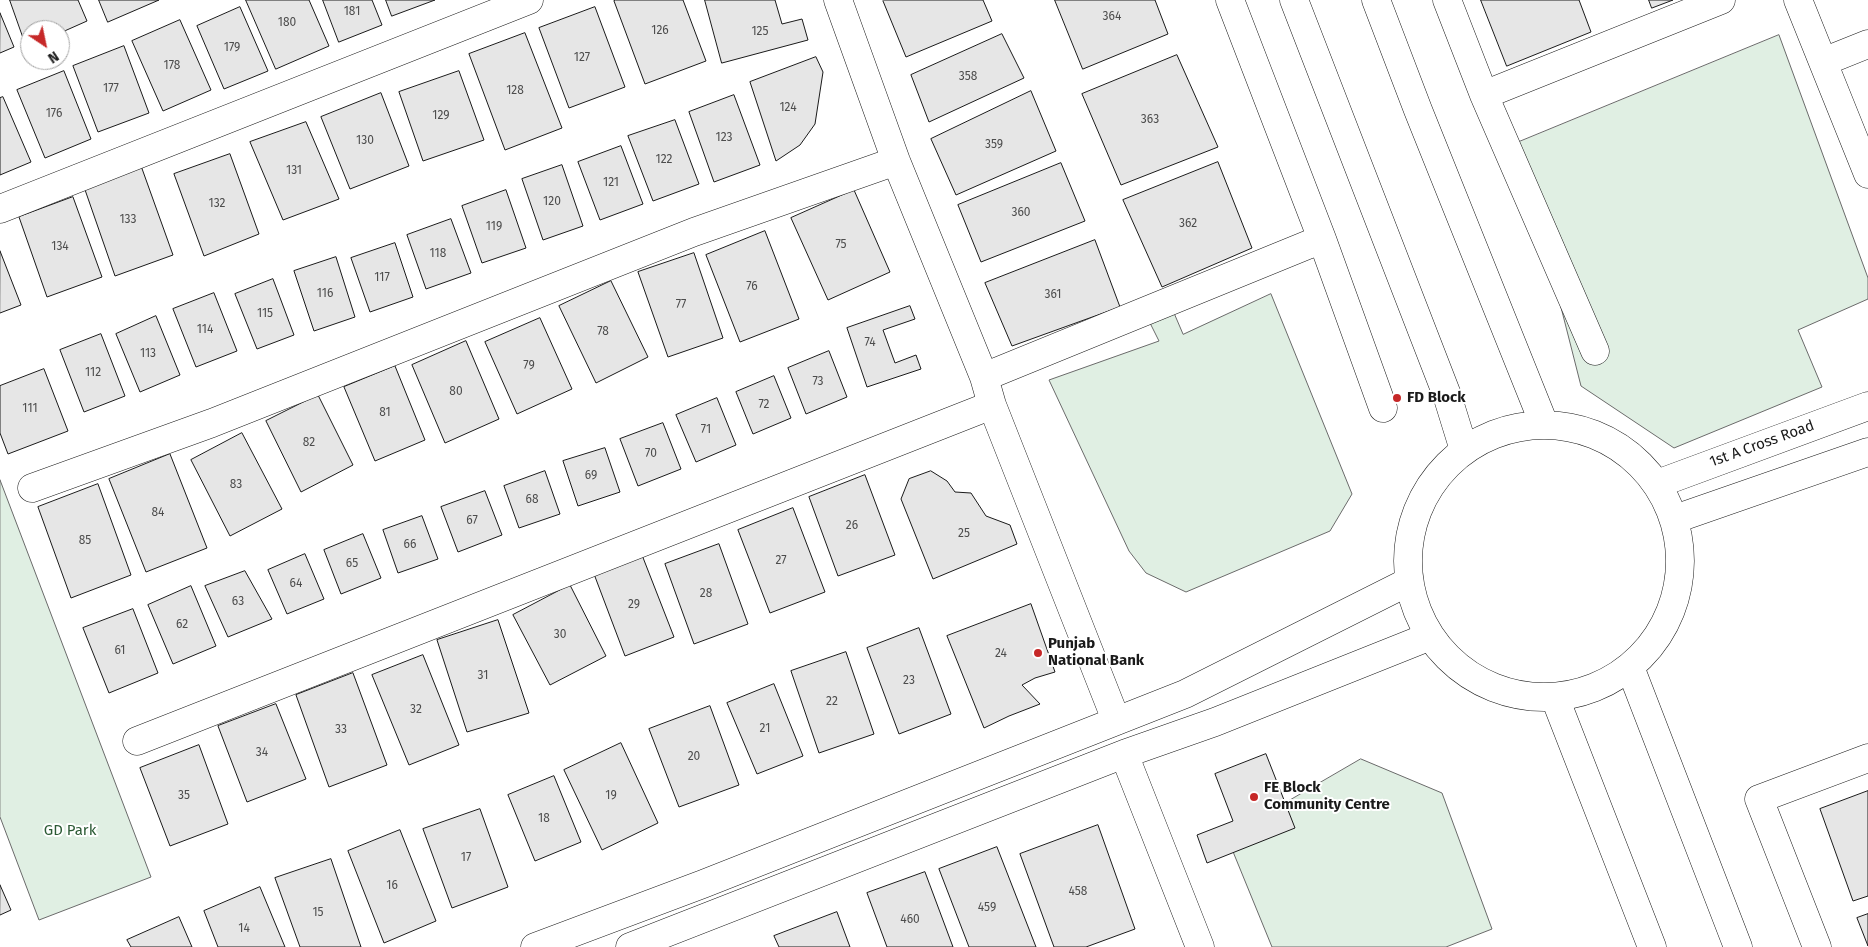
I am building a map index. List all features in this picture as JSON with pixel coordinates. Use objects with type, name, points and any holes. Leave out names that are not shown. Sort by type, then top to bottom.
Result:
[{"type":"street","points":[[0,209],[530,0]]},
{"type":"street","points":[[838,0],[896,161],[984,377],[992,405],[1116,720]]},
{"type":"street","points":[[1230,0],[1322,239],[1383,408]]},
{"type":"street","points":[[1294,0],[1447,395],[1464,450]]},
{"type":"street","points":[[1376,0],[1544,424]]},
{"type":"street","points":[[1447,0],[1484,95],[1595,350]]},
{"type":"street","points":[[1484,95],[1720,0]]},
{"type":"street","points":[[1798,0],[1868,174]]},
{"type":"street","points":[[1823,62],[1868,44]]},
{"type":"street","points":[[32,488],[221,419],[694,232],[896,161]]},
{"type":"street","points":[[984,377],[1322,239]]},
{"type":"street","points":[[137,741],[992,405]]},
{"type":"street","name":"1st A Cross Road","points":[[1657,484],[1868,406]]},
{"type":"street","points":[[1544,424],[1592,433],[1633,456],[1657,484],[1675,519],[1681,555],[1674,603],[1652,645],[1630,667],[1595,688],[1555,698],[1529,698],[1484,685],[1445,657],[1428,637],[1418,617],[1408,582],[1412,524],[1433,481],[1464,450],[1507,429],[1544,424]]},
{"type":"street","points":[[1675,519],[1868,452]]},
{"type":"street","points":[[535,947],[703,884],[1185,694],[1408,582]]},
{"type":"street","points":[[630,947],[1124,754],[1215,722],[1428,637]]},
{"type":"street","points":[[1630,667],[1738,947]]},
{"type":"street","points":[[1555,698],[1652,947]]},
{"type":"street","points":[[1124,754],[1200,947]]},
{"type":"street","points":[[1817,947],[1760,799],[1868,758]]},
{"type":"street","points":[[946,788],[956,820]]},
{"type":"green space","points":[[1779,35],[1868,278],[1868,299],[1798,330],[1822,387],[1674,448],[1581,386],[1519,142]]},
{"type":"green space","points":[[1271,294],[1352,494],[1330,531],[1186,592],[1146,573],[1129,551],[1049,380],[1159,341],[1146,315],[1171,306],[1183,334]]},
{"type":"green space","name":"GD Park","points":[[0,480],[151,877],[39,920],[0,817]]},
{"type":"green space","points":[[1361,759],[1442,793],[1492,929],[1446,947],[1272,947],[1227,837]]},
{"type":"building","points":[[10,0],[78,0],[87,21],[70,29],[70,20],[20,20],[20,28]]},
{"type":"building","points":[[99,0],[159,0],[108,22]]},
{"type":"building","points":[[246,0],[309,0],[329,46],[276,69]]},
{"type":"building","points":[[323,0],[372,0],[382,25],[339,42]]},
{"type":"building","points":[[386,0],[435,0],[392,16]]},
{"type":"building","points":[[683,0],[706,61],[645,84],[614,1]]},
{"type":"building","points":[[705,0],[775,0],[782,24],[802,19],[808,40],[722,63]]},
{"type":"building","points":[[884,0],[983,0],[992,21],[906,57]]},
{"type":"building","points":[[1055,0],[1155,0],[1168,34],[1083,69]]},
{"type":"building","points":[[1481,0],[1579,0],[1591,32],[1507,66]]},
{"type":"building","points":[[1649,0],[1673,0],[1652,8]]},
{"type":"building","points":[[240,7],[268,71],[224,89],[197,26]]},
{"type":"building","points":[[595,7],[625,87],[569,108],[539,28]]},
{"type":"building","points":[[0,13],[14,47],[0,53]]},
{"type":"building","points":[[180,20],[211,90],[163,111],[132,41]]},
{"type":"building","points":[[525,33],[562,128],[505,150],[469,54]]},
{"type":"building","points":[[1002,34],[1024,78],[929,122],[911,75]]},
{"type":"building","points":[[124,46],[149,113],[98,132],[73,66]]},
{"type":"building","points":[[1177,55],[1218,147],[1121,185],[1082,94]]},
{"type":"building","points":[[816,57],[823,72],[815,124],[800,145],[776,161],[750,82]]},
{"type":"building","points":[[64,71],[91,139],[45,158],[17,90]]},
{"type":"building","points":[[459,71],[484,140],[423,161],[399,92]]},
{"type":"building","points":[[1031,91],[1056,151],[956,195],[931,139]]},
{"type":"building","points":[[381,93],[409,166],[350,189],[321,117]]},
{"type":"building","points":[[734,95],[760,165],[714,182],[689,112]]},
{"type":"building","points":[[3,97],[31,162],[0,175],[0,98]]},
{"type":"building","points":[[675,120],[699,184],[653,201],[628,136]]},
{"type":"building","points":[[306,122],[339,199],[283,220],[250,142]]},
{"type":"building","points":[[621,146],[643,204],[600,220],[578,162]]},
{"type":"building","points":[[230,154],[259,234],[204,256],[174,174]]},
{"type":"building","points":[[1218,162],[1252,248],[1162,287],[1123,200]]},
{"type":"building","points":[[140,163],[173,255],[115,276],[83,184]]},
{"type":"building","points":[[1061,163],[1085,221],[981,262],[958,205]]},
{"type":"building","points":[[562,165],[583,226],[543,240],[522,179]]},
{"type":"building","points":[[506,190],[526,248],[482,263],[462,206]]},
{"type":"building","points":[[854,190],[890,272],[828,300],[791,218]]},
{"type":"building","points":[[73,197],[102,277],[47,297],[19,217]]},
{"type":"building","points":[[451,219],[471,273],[426,289],[407,235]]},
{"type":"building","points":[[765,231],[799,319],[740,342],[706,255]]},
{"type":"building","points":[[1095,240],[1120,307],[1012,346],[985,283]]},
{"type":"building","points":[[395,243],[413,297],[370,312],[351,258]]},
{"type":"building","points":[[0,251],[21,305],[0,313]]},
{"type":"building","points":[[694,253],[723,338],[668,357],[638,272]]},
{"type":"building","points":[[336,257],[355,317],[314,331],[294,271]]},
{"type":"building","points":[[273,279],[294,335],[257,349],[235,294]]},
{"type":"building","points":[[611,281],[648,357],[596,383],[559,306]]},
{"type":"building","points":[[214,293],[237,351],[196,367],[173,309]]},
{"type":"building","points":[[910,306],[915,319],[883,330],[895,363],[916,355],[921,369],[867,387],[847,328]]},
{"type":"building","points":[[156,316],[180,375],[140,392],[116,334]]},
{"type":"building","points":[[540,318],[572,389],[517,414],[485,342]]},
{"type":"building","points":[[101,334],[125,396],[84,412],[60,350]]},
{"type":"building","points":[[466,341],[499,419],[445,443],[412,365]]},
{"type":"building","points":[[829,351],[847,397],[806,414],[788,368]]},
{"type":"building","points":[[395,366],[425,440],[375,461],[344,387]]},
{"type":"building","points":[[44,369],[68,431],[8,454],[0,433],[0,386]]},
{"type":"building","points":[[774,376],[791,418],[753,434],[736,392]]},
{"type":"building","points":[[318,395],[353,465],[301,492],[266,421]]},
{"type":"building","points":[[717,398],[736,445],[696,462],[676,415]]},
{"type":"building","points":[[663,423],[681,469],[638,486],[620,439]]},
{"type":"building","points":[[242,433],[282,509],[230,536],[191,460]]},
{"type":"building","points":[[605,448],[620,492],[578,506],[563,461]]},
{"type":"building","points":[[170,454],[207,548],[146,572],[109,479]]},
{"type":"building","points":[[545,471],[560,514],[519,528],[504,486]]},
{"type":"building","points":[[931,471],[947,481],[955,492],[971,493],[986,516],[1010,525],[1017,544],[933,579],[901,499],[909,479]]},
{"type":"building","points":[[865,475],[895,555],[838,576],[809,497]]},
{"type":"building","points":[[98,484],[131,575],[71,598],[38,507]]},
{"type":"building","points":[[485,491],[502,535],[458,552],[441,507]]},
{"type":"building","points":[[793,508],[825,592],[770,613],[738,530]]},
{"type":"building","points":[[422,516],[438,559],[398,573],[383,530]]},
{"type":"building","points":[[363,534],[381,578],[341,594],[324,550]]},
{"type":"building","points":[[719,544],[748,624],[694,644],[665,564]]},
{"type":"building","points":[[305,554],[324,599],[287,614],[268,570]]},
{"type":"building","points":[[642,555],[674,637],[625,656],[594,574]]},
{"type":"building","points":[[245,571],[272,619],[228,637],[205,586]]},
{"type":"building","points":[[570,585],[606,656],[550,685],[513,615]]},
{"type":"building","points":[[191,586],[216,646],[173,664],[148,605]]},
{"type":"building","points":[[1031,604],[1055,672],[1035,678],[1022,685],[1040,704],[984,728],[947,636]]},
{"type":"building","points":[[133,609],[158,673],[109,693],[83,628]]},
{"type":"building","points":[[498,620],[529,713],[467,732],[437,640]]},
{"type":"building","points":[[919,628],[951,714],[899,734],[867,648]]},
{"type":"building","points":[[846,652],[874,734],[819,753],[791,671]]},
{"type":"building","points":[[423,655],[459,745],[409,765],[372,675]]},
{"type":"building","points":[[353,673],[387,765],[329,787],[296,695]]},
{"type":"building","points":[[774,684],[803,756],[757,774],[727,703]]},
{"type":"building","points":[[276,704],[306,779],[247,802],[218,726]]},
{"type":"building","points":[[710,706],[739,785],[679,807],[649,729]]},
{"type":"building","points":[[621,743],[658,823],[602,850],[564,770]]},
{"type":"building","points":[[199,745],[228,824],[170,846],[140,768]]},
{"type":"building","name":"FE Block Community Centre","points":[[1266,754],[1295,828],[1207,863],[1197,835],[1233,821],[1215,774]]},
{"type":"building","points":[[554,776],[581,842],[535,861],[508,795]]},
{"type":"building","points":[[1868,791],[1868,896],[1853,901],[1820,809]]},
{"type":"building","points":[[480,809],[508,887],[452,908],[423,829]]},
{"type":"building","points":[[1098,825],[1135,929],[1086,947],[1054,947],[1020,854]]},
{"type":"building","points":[[400,830],[436,921],[384,943],[348,851]]},
{"type":"building","points":[[997,847],[1036,947],[969,947],[939,869]]},
{"type":"building","points":[[331,859],[361,947],[300,947],[275,878]]},
{"type":"building","points":[[925,872],[953,947],[887,947],[867,893]]},
{"type":"building","points":[[0,885],[11,910],[0,915]]},
{"type":"building","points":[[260,887],[285,947],[218,947],[204,911]]},
{"type":"building","points":[[837,912],[850,947],[779,947],[774,936]]},
{"type":"building","points":[[1868,914],[1868,946],[1857,918]]},
{"type":"building","points":[[179,917],[192,947],[131,947],[127,940]]},
{"type":"place","name":"FD Block","points":[[1397,398]]},
{"type":"place","name":"Punjab National Bank","points":[[1038,653]]},
{"type":"place","name":"FE Block Community Centre","points":[[1254,797]]}]
